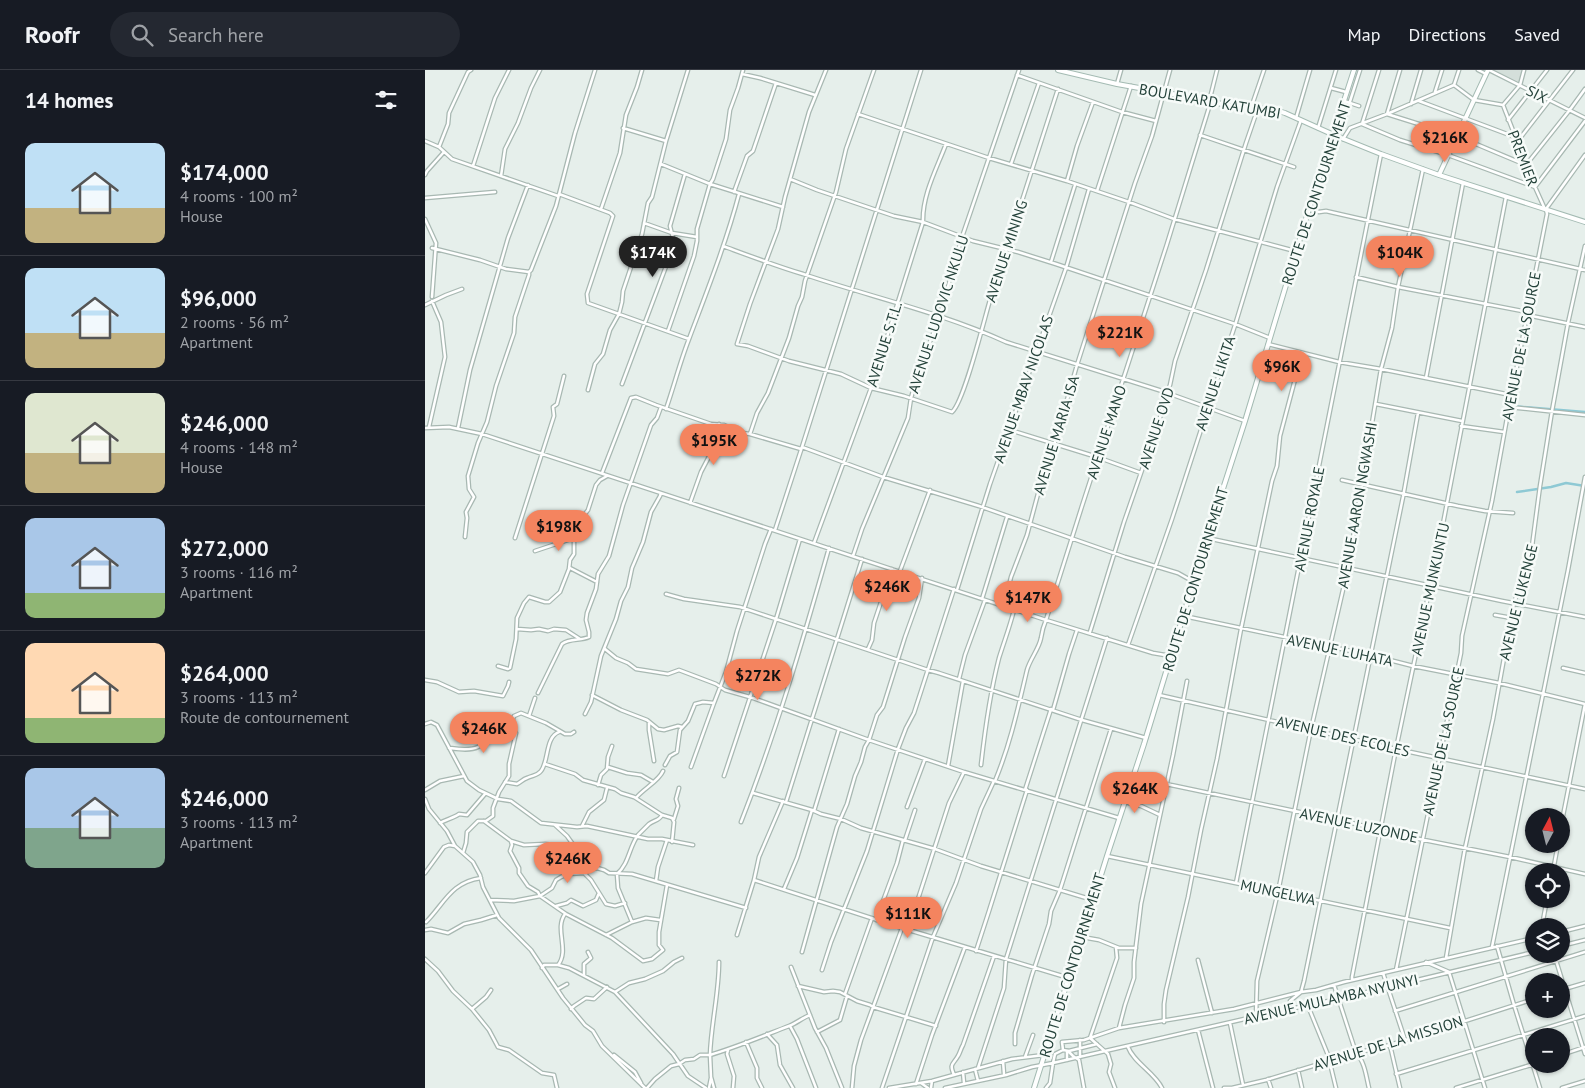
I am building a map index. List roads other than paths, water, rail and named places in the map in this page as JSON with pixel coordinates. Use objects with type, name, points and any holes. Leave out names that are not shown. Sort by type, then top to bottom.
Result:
[{"type":"street","points":[[439,147],[448,124],[449,113],[468,72],[471,70]]},
{"type":"street","points":[[473,166],[495,98],[509,70]]},
{"type":"street","points":[[501,176],[505,149],[518,123],[531,88],[541,70]]},
{"type":"street","points":[[465,537],[466,512],[474,498],[469,488],[468,476],[487,422],[500,373],[514,333],[515,317],[525,291],[529,272],[556,206],[595,70]]},
{"type":"street","points":[[601,210],[620,153],[626,115],[642,70]]},
{"type":"street","points":[[588,390],[595,364],[603,354],[610,330],[619,314],[623,291],[642,234],[648,203],[652,198],[666,140],[688,70]]},
{"type":"street","points":[[826,70],[815,95],[790,179],[778,229],[737,344],[825,371],[841,374],[871,388],[911,398]]},
{"type":"street","points":[[750,434],[758,410],[770,388],[789,338],[819,237],[834,196],[846,149],[873,70]]},
{"type":"street","points":[[691,767],[719,687],[727,670],[765,544],[773,529],[802,448],[921,70]]},
{"type":"street","name":"AVENUE LUDOVIC NKULU","points":[[853,556],[862,528],[908,418],[911,398],[939,315],[962,237],[1019,70]]},
{"type":"street","name":"BOULEVARD KATUMBI","points":[[1059,70],[1117,84],[1225,105],[1280,112],[1343,139],[1439,175],[1585,222]]},
{"type":"street","points":[[1117,84],[1121,70]]},
{"type":"street","name":"AVENUE MARIA ISA","points":[[1004,606],[1011,577],[1030,524],[1077,365],[1156,121],[1170,70]]},
{"type":"street","name":"AVENUE MANO","points":[[882,1088],[933,937],[956,883],[981,808],[1005,756],[1028,668],[1041,639],[1041,631],[1150,295],[1200,136],[1217,70]]},
{"type":"street","points":[[1251,108],[1264,70]]},
{"type":"street","points":[[1296,118],[1310,70]]},
{"type":"street","points":[[1319,128],[1336,70]]},
{"type":"street","points":[[1345,117],[1360,70]]},
{"type":"street","points":[[1362,124],[1379,70]]},
{"type":"street","points":[[1387,114],[1400,70]]},
{"type":"street","points":[[1411,104],[1421,70]]},
{"type":"street","points":[[1435,94],[1442,70]]},
{"type":"street","points":[[1343,139],[1350,128],[1454,85],[1459,70]]},
{"type":"street","name":"SIX","points":[[1478,70],[1488,71],[1520,85],[1585,120]]},
{"type":"street","points":[[1454,85],[1474,100],[1503,105],[1520,85],[1524,70]]},
{"type":"street","points":[[1509,120],[1547,70]]},
{"type":"street","points":[[1517,142],[1573,70]]},
{"type":"street","points":[[668,331],[694,256],[697,229],[710,184],[726,140],[730,110],[742,71],[815,95]]},
{"type":"street","points":[[1354,71],[1359,75]]},
{"type":"street","name":"ROUTE DE CONTOURNEMENT","points":[[1034,1088],[1146,738],[1309,208],[1354,71]]},
{"type":"street","points":[[1439,175],[1488,71]]},
{"type":"street","points":[[1017,75],[1123,112],[1156,121]]},
{"type":"street","points":[[1011,164],[1039,82]]},
{"type":"street","points":[[734,192],[747,156],[753,151],[776,83]]},
{"type":"street","points":[[1097,191],[1131,86]]},
{"type":"street","points":[[1331,88],[1347,92]]},
{"type":"street","name":"AVENUE MINING","points":[[911,398],[952,412],[957,407],[982,331],[989,300],[1058,89]]},
{"type":"street","points":[[1387,114],[1457,136],[1526,165],[1585,89]]},
{"type":"street","points":[[1345,101],[1359,106]]},
{"type":"street","points":[[1419,101],[1515,137]]},
{"type":"street","points":[[1067,181],[1093,102]]},
{"type":"street","name":"PREMIER","points":[[1503,105],[1543,206],[1547,209]]},
{"type":"street","name":"AVENUE OVD","points":[[1090,633],[1114,553],[1160,418],[1175,361],[1243,150],[1259,108]]},
{"type":"street","points":[[859,114],[989,158],[1067,181],[1174,219],[1297,252]]},
{"type":"street","name":"AVENUE LIKITA","points":[[1128,645],[1172,519],[1284,164],[1301,120]]},
{"type":"street","points":[[1362,124],[1400,140],[1448,155],[1535,187],[1585,120]]},
{"type":"street","points":[[623,128],[666,140]]},
{"type":"street","points":[[1200,136],[1294,167]]},
{"type":"street","points":[[425,141],[439,147],[452,159],[610,213],[613,219],[587,294],[588,304],[689,339]]},
{"type":"street","name":"AVENUE S.T.L.","points":[[814,543],[871,388],[923,222],[926,199],[946,144]]},
{"type":"street","points":[[425,175],[444,152]]},
{"type":"street","name":"AVENUE ROYALE","points":[[1236,883],[1381,154]]},
{"type":"street","points":[[1547,209],[1585,155]]},
{"type":"street","points":[[1581,161],[1585,162]]},
{"type":"street","points":[[661,164],[710,184],[783,207]]},
{"type":"street","name":"AVENUE AARON NGWASHI","points":[[1256,1016],[1257,981],[1278,892],[1329,647],[1348,568],[1381,369],[1392,328],[1398,287],[1423,169]]},
{"type":"street","points":[[622,384],[671,253],[673,238],[670,226],[685,174]]},
{"type":"street","points":[[790,179],[894,216],[923,222],[962,237],[1051,262],[1235,324],[1270,338]]},
{"type":"street","points":[[1426,378],[1463,183]]},
{"type":"street","points":[[458,428],[470,370],[509,238],[528,185]]},
{"type":"street","points":[[1051,262],[1075,185]]},
{"type":"street","name":"AVENUE MBAV NICOLAS","points":[[822,970],[867,850],[898,749],[914,713],[982,508],[1066,268],[1089,189]]},
{"type":"street","points":[[425,198],[495,192]]},
{"type":"street","points":[[666,409],[723,246],[739,194]]},
{"type":"street","name":"AVENUE MUNKUNTU","points":[[1352,980],[1506,197]]},
{"type":"street","points":[[1309,208],[1319,212],[1326,211],[1585,270]]},
{"type":"street","name":"AVENUE DE LA SOURCE","points":[[1396,970],[1457,674],[1462,636],[1490,511],[1547,209]]},
{"type":"street","points":[[425,219],[436,242],[434,248],[432,299],[441,322],[445,357],[429,427]]},
{"type":"street","points":[[644,223],[672,233],[697,237]]},
{"type":"street","points":[[723,246],[807,276],[939,315],[1006,342],[1166,393],[1245,421]]},
{"type":"street","name":"AVENUE LUKENGE","points":[[1446,958],[1465,848],[1483,767],[1514,603],[1531,554],[1539,491],[1568,324],[1585,246]]},
{"type":"street","points":[[434,248],[500,267],[529,272]]},
{"type":"street","points":[[1356,277],[1398,287],[1441,294],[1585,327]]},
{"type":"street","points":[[425,305],[432,299],[462,289]]},
{"type":"street","points":[[1268,344],[1339,362],[1511,395]]},
{"type":"street","points":[[1162,1022],[1166,990],[1181,933],[1241,629],[1272,481],[1277,466],[1280,436],[1302,353]]},
{"type":"street","points":[[515,538],[554,416],[553,407],[557,404],[564,376]]},
{"type":"street","points":[[602,474],[631,398],[636,397],[711,424],[724,424],[743,433],[802,448],[883,477],[929,490],[1178,573],[1194,582]]},
{"type":"street","points":[[1375,404],[1462,421]]},
{"type":"street","points":[[538,693],[548,671],[555,662],[560,646],[567,641],[587,639],[589,635],[587,613],[599,571],[609,556],[623,505],[651,425],[657,418],[661,407]]},
{"type":"street","points":[[1509,407],[1585,414]]},
{"type":"street","points":[[1288,1010],[1288,1004],[1301,992],[1321,901],[1418,413]]},
{"type":"street","points":[[690,503],[701,472],[714,447],[719,424]]},
{"type":"street","points":[[1461,426],[1505,432]]},
{"type":"street","points":[[425,428],[458,428],[482,434],[1077,630],[1171,656]]},
{"type":"street","points":[[1010,430],[1055,443],[1141,473]]},
{"type":"street","points":[[535,551],[575,538],[579,533],[581,518],[588,510],[596,485],[607,476]]},
{"type":"street","points":[[1491,947],[1560,612],[1585,477]]},
{"type":"street","points":[[1342,480],[1447,504],[1513,513]]},
{"type":"street","points":[[900,571],[929,490]]},
{"type":"street","points":[[585,714],[591,702],[601,656],[620,604],[628,588],[632,568],[643,542],[651,512],[661,493]]},
{"type":"street","points":[[959,679],[1007,517]]},
{"type":"street","points":[[498,666],[510,668],[517,618],[527,598],[531,597],[545,602],[551,600],[560,592],[575,549],[575,538]]},
{"type":"street","points":[[723,776],[776,619],[800,538]]},
{"type":"street","points":[[1207,538],[1585,617]]},
{"type":"street","points":[[741,822],[781,708],[829,548]]},
{"type":"street","points":[[737,935],[759,858],[785,801],[862,559]]},
{"type":"street","points":[[569,566],[571,569],[597,582]]},
{"type":"street","points":[[868,649],[872,640],[874,623],[892,569]]},
{"type":"street","points":[[802,952],[837,827],[847,804],[877,715],[883,707],[919,598],[922,578]]},
{"type":"street","points":[[666,594],[685,599],[729,604],[745,608],[927,670],[1082,720],[1146,738]]},
{"type":"street","points":[[981,765],[992,690],[1000,656],[1015,610]]},
{"type":"street","points":[[1495,615],[1512,618]]},
{"type":"street","name":"AVENUE LUHATA","points":[[1183,616],[1499,683],[1585,704]]},
{"type":"street","points":[[517,628],[548,631],[552,629],[566,630],[580,639]]},
{"type":"street","points":[[975,950],[1077,630]]},
{"type":"street","points":[[978,1081],[977,1069],[1004,988],[1006,959],[1107,638]]},
{"type":"street","points":[[605,649],[616,658],[628,662],[635,669],[663,674],[671,674],[679,670],[719,687],[925,759],[1119,818]]},
{"type":"street","points":[[1563,668],[1585,674]]},
{"type":"street","points":[[425,680],[437,682],[460,692],[474,691],[503,696],[509,682]]},
{"type":"street","points":[[948,766],[963,681]]},
{"type":"street","points":[[1119,1028],[1133,978],[1141,904],[1187,681]]},
{"type":"street","name":"AVENUE DES ECOLES","points":[[1159,694],[1396,749],[1585,789]]},
{"type":"street","points":[[592,695],[621,710],[647,720],[655,728],[661,730],[682,727]]},
{"type":"street","points":[[529,716],[535,698]]},
{"type":"street","points":[[665,765],[670,756],[677,752],[679,732],[688,721],[696,703],[714,704]]},
{"type":"street","points":[[1565,808],[1585,704]]},
{"type":"street","points":[[463,853],[467,843],[467,832],[479,821],[489,820],[494,815],[493,808],[496,798],[509,776],[509,764],[516,733],[512,720],[520,713],[567,734],[574,732]]},
{"type":"street","points":[[425,724],[431,722],[437,725],[468,782],[485,794],[511,801],[538,822],[582,826],[693,845]]},
{"type":"street","points":[[649,723],[655,761]]},
{"type":"street","points":[[449,748],[477,748],[483,743],[487,733],[495,726],[506,724],[513,726]]},
{"type":"street","points":[[784,889],[797,858],[839,729]]},
{"type":"street","points":[[1015,1044],[1015,1032],[1050,922],[1051,911],[1060,890],[1111,729]]},
{"type":"street","points":[[505,782],[517,784],[537,775],[545,764],[552,736],[560,731]]},
{"type":"street","points":[[598,785],[601,775],[608,767],[608,757],[612,746]]},
{"type":"street","points":[[907,807],[925,759]]},
{"type":"street","points":[[545,764],[575,774],[583,780],[615,789],[636,798],[662,815],[672,818],[674,821]]},
{"type":"street","points":[[608,767],[627,773],[641,774],[653,782]]},
{"type":"street","points":[[636,798],[642,790],[660,777],[663,771]]},
{"type":"street","points":[[908,930],[951,799],[964,772]]},
{"type":"street","points":[[425,790],[440,781],[464,776]]},
{"type":"street","name":"AVENUE LUZONDE","points":[[1133,776],[1510,857],[1530,863]]},
{"type":"street","points":[[582,826],[589,812],[605,800],[607,788]]},
{"type":"street","points":[[672,842],[678,806],[676,798],[679,788]]},
{"type":"street","points":[[753,792],[841,819],[861,828],[935,849],[963,860],[1093,900]]},
{"type":"street","points":[[440,823],[449,818],[457,817],[459,814],[467,815],[485,794]]},
{"type":"street","points":[[425,799],[432,813],[447,831],[455,846],[473,861],[483,887],[499,918],[531,950],[571,1009],[593,1031],[602,1046],[646,1088]]},
{"type":"street","points":[[1116,800],[1141,806],[1160,815]]},
{"type":"street","points":[[876,920],[915,810]]},
{"type":"street","points":[[425,813],[432,813]]},
{"type":"street","points":[[617,874],[625,866],[632,846],[638,837],[650,823],[659,819],[662,815]]},
{"type":"street","points":[[485,821],[511,841],[527,845],[545,844],[575,848]]},
{"type":"street","points":[[555,825],[567,836],[582,857],[593,868],[604,870],[608,873],[629,873],[746,908]]},
{"type":"street","points":[[655,881],[667,840]]},
{"type":"street","points":[[511,841],[513,846],[510,852],[519,868],[519,873],[526,883],[538,892],[540,896],[566,914],[606,935],[643,961],[649,961],[663,950],[658,943],[660,920],[665,903],[667,885]]},
{"type":"street","points":[[425,873],[444,847],[449,845],[455,846]]},
{"type":"street","name":"MUNGELWA","points":[[1107,856],[1450,928]]},
{"type":"street","points":[[625,866],[629,873]]},
{"type":"street","points":[[490,900],[514,901],[540,896],[552,888],[556,880],[561,877],[568,874],[584,873],[593,868]]},
{"type":"street","name":"AVENUE LUZONDE","points":[[1570,872],[1585,874]]},
{"type":"street","points":[[584,873],[591,880],[607,905],[615,906],[625,903]]},
{"type":"street","points":[[617,874],[619,888],[633,922]]},
{"type":"street","points":[[431,929],[425,922],[456,887],[471,880],[481,878]]},
{"type":"street","points":[[754,880],[908,930],[1069,978]]},
{"type":"street","points":[[555,907],[567,904],[571,900],[583,906],[596,900],[599,893]]},
{"type":"street","points":[[558,965],[561,960],[563,946],[560,924],[566,914]]},
{"type":"street","points":[[425,930],[431,929],[448,932],[464,924],[497,915]]},
{"type":"street","points":[[606,935],[646,918],[660,920]]},
{"type":"street","points":[[817,1032],[840,1020],[846,995],[872,918]]},
{"type":"street","points":[[1570,930],[1585,926]]},
{"type":"street","points":[[852,1088],[857,1054],[902,928]]},
{"type":"street","points":[[1081,937],[1099,940],[1116,946],[1136,948]]},
{"type":"street","points":[[1067,1060],[1066,1050],[1062,1042],[1090,1038],[1119,1028],[1257,1004],[1426,962],[1525,940]]},
{"type":"street","points":[[1570,944],[1585,940]]},
{"type":"street","points":[[1090,1038],[1117,958],[1116,946]]},
{"type":"street","points":[[1497,946],[1513,1005],[1525,1040]]},
{"type":"street","points":[[916,1084],[965,947]]},
{"type":"street","points":[[584,975],[585,964],[591,958],[588,952]]},
{"type":"street","points":[[1570,957],[1585,952]]},
{"type":"street","name":"AVENUE MULAMBA NYUNYI","points":[[1053,1064],[1525,954]]},
{"type":"street","points":[[954,1075],[951,1068],[952,1063],[958,1057],[963,1045],[994,955]]},
{"type":"street","points":[[615,992],[629,983],[645,979],[663,971],[682,958]]},
{"type":"street","points":[[425,959],[453,991],[472,1009],[489,1030],[497,1047],[509,1050],[542,1073],[554,1075],[557,1088]]},
{"type":"street","points":[[1198,960],[1212,1013]]},
{"type":"street","points":[[714,1088],[711,1077],[711,1035],[719,962]]},
{"type":"street","points":[[1426,962],[1449,972],[1485,1088]]},
{"type":"street","points":[[1395,1011],[1550,963]]},
{"type":"street","points":[[542,966],[558,965],[569,968],[615,992],[673,1054],[695,1082],[707,1088],[711,1077]]},
{"type":"street","points":[[791,967],[842,1088]]},
{"type":"street","points":[[1383,973],[1405,1041]]},
{"type":"street","points":[[1570,988],[1585,983]]},
{"type":"street","points":[[557,989],[567,984]]},
{"type":"street","points":[[1334,985],[1356,1053],[1362,1060],[1369,1088]]},
{"type":"street","points":[[798,986],[824,992],[833,991],[873,1007],[936,1026]]},
{"type":"street","points":[[571,1009],[586,998],[594,999],[607,987]]},
{"type":"street","points":[[472,1009],[491,990]]},
{"type":"street","points":[[1284,996],[1291,1000]]},
{"type":"street","name":"AVENUE DE LA MISSION","points":[[1224,1088],[1269,1079],[1356,1053],[1405,1041],[1464,1020],[1525,1002]]},
{"type":"street","points":[[1308,1006],[1330,1061],[1336,1088]]},
{"type":"street","points":[[1570,1008],[1585,1054]]},
{"type":"street","points":[[1257,1009],[1266,1014]]},
{"type":"street","points":[[646,1088],[667,1068],[685,1060],[694,1059],[700,1055],[711,1055],[728,1050],[790,1026],[801,1018],[810,1015]]},
{"type":"street","points":[[1396,1074],[1585,1016]]},
{"type":"street","points":[[1230,1022],[1243,1085]]},
{"type":"street","points":[[790,1026],[816,1088]]},
{"type":"street","points":[[1198,1030],[1213,1088]]},
{"type":"street","points":[[767,1034],[777,1044],[780,1065],[793,1088]]},
{"type":"street","points":[[1025,1058],[1033,1035]]},
{"type":"street","points":[[1090,1038],[1108,1054],[1111,1064],[1109,1072],[1115,1088]]},
{"type":"street","points":[[1080,1040],[1078,1058],[1084,1088]]},
{"type":"street","points":[[746,1042],[757,1068],[757,1078],[762,1088]]},
{"type":"street","points":[[1046,1088],[1049,1083],[1055,1054],[1097,1044]]},
{"type":"street","points":[[1390,1045],[1400,1088]]},
{"type":"street","points":[[1127,1046],[1135,1059],[1143,1065],[1161,1088]]},
{"type":"street","points":[[1570,1052],[1584,1048]]},
{"type":"street","points":[[728,1050],[727,1054],[734,1076],[733,1088]]},
{"type":"street","points":[[1066,1050],[1078,1058]]},
{"type":"street","points":[[610,1054],[615,1055],[635,1072],[646,1088]]},
{"type":"street","points":[[889,1088],[932,1081],[1003,1061],[1044,1055]]},
{"type":"street","points":[[1003,1061],[1004,1075]]},
{"type":"street","points":[[626,1064],[626,1070]]},
{"type":"street","points":[[945,1088],[1032,1067],[1053,1064]]},
{"type":"street","points":[[1456,1088],[1525,1067]]},
{"type":"street","points":[[1298,1070],[1301,1088]]},
{"type":"street","points":[[963,1072],[965,1084]]},
{"type":"street","points":[[1536,1073],[1540,1088]]},
{"type":"street","points":[[1269,1079],[1271,1088]]},
{"type":"street","points":[[921,1083],[929,1088],[932,1081]]},
{"type":"street","points":[[1562,1088],[1585,1081]]},
{"type":"waterway","points":[[1512,406],[1585,412]]},
{"type":"waterway","points":[[1517,492],[1566,483],[1585,486]]}]
